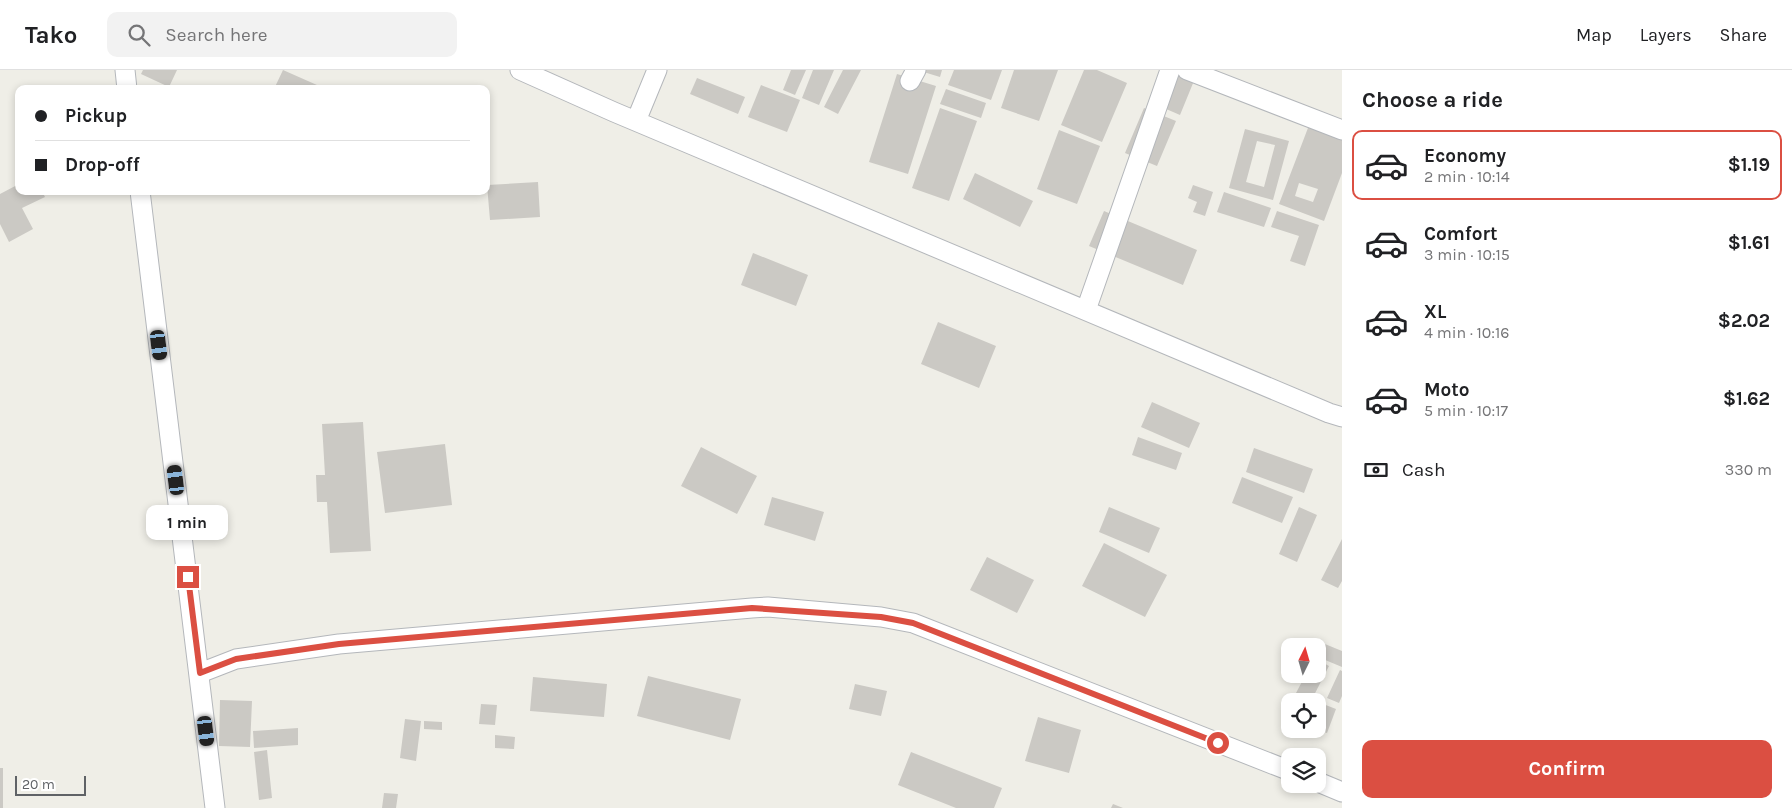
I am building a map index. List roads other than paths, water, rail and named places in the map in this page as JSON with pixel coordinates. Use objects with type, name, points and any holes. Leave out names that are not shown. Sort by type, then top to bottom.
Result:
[{"type":"street","points":[[125,70],[127,85]]},
{"type":"street","points":[[520,70],[636,121],[1320,410],[1342,417]]},
{"type":"street","points":[[636,121],[657,70]]},
{"type":"street","points":[[1086,310],[1170,70]]},
{"type":"street","points":[[1187,70],[1342,130]]},
{"type":"street","points":[[140,195],[215,808]]},
{"type":"street","points":[[200,673],[236,659],[339,644],[752,608],[872,616],[913,623],[1281,767]]},
{"type":"street","points":[[1326,785],[1342,792]]}]
